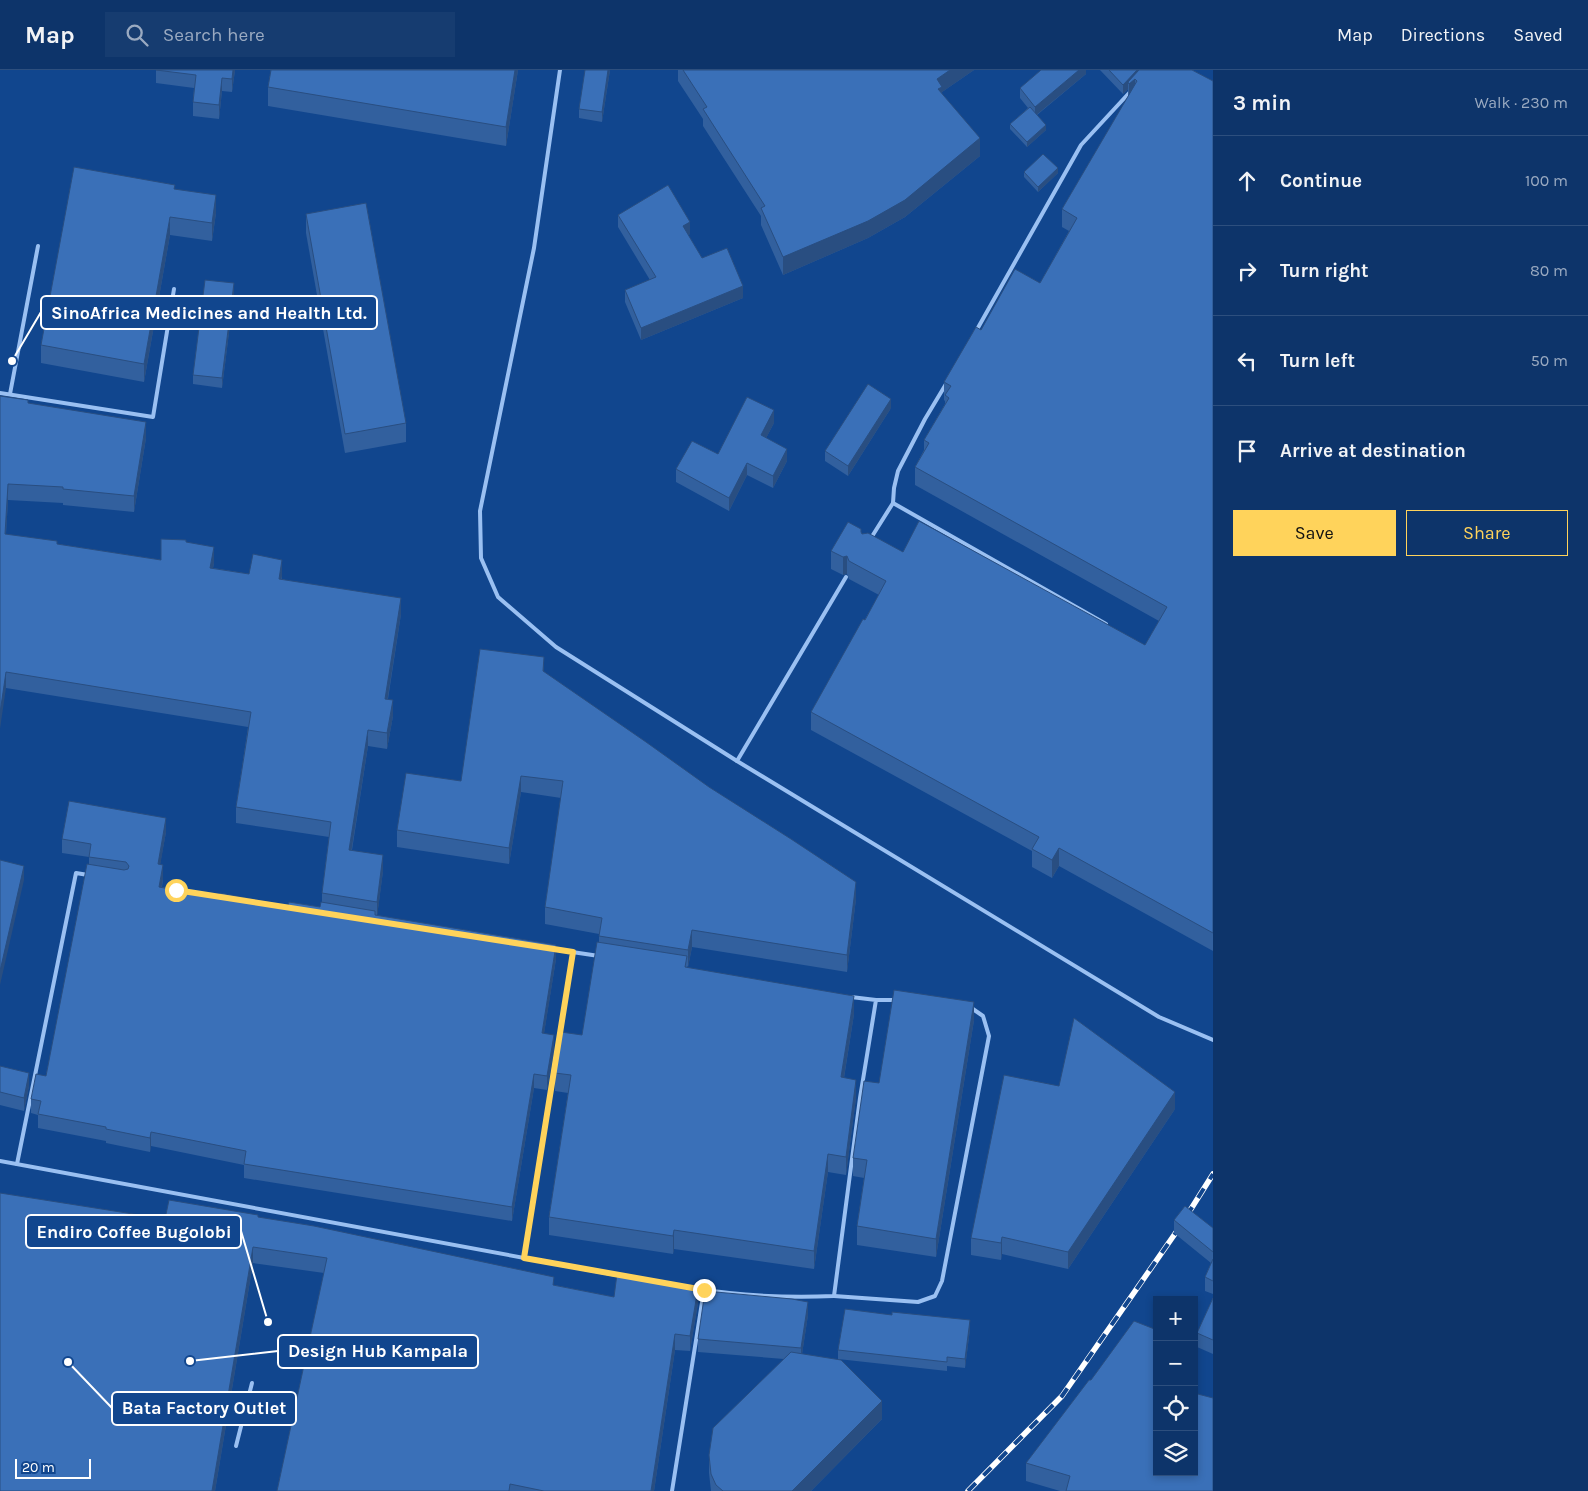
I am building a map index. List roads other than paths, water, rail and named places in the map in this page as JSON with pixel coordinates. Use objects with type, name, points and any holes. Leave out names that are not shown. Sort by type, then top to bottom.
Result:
[{"type":"lane","points":[[560,70],[534,248],[480,511],[481,558],[498,597],[556,647],[737,761],[1159,1017],[1213,1040]]},
{"type":"lane","points":[[971,341],[1081,145],[1132,90]]},
{"type":"lane","points":[[10,394],[38,246]]},
{"type":"lane","points":[[0,392],[153,417],[174,289]]},
{"type":"lane","points":[[869,541],[893,503],[898,472],[925,419],[948,380]]},
{"type":"lane","points":[[893,503],[1112,627]]},
{"type":"lane","points":[[737,761],[846,577]]},
{"type":"lane","points":[[17,1164],[76,873],[95,876]]},
{"type":"lane","points":[[176,890],[234,899]]},
{"type":"lane","points":[[544,948],[602,957]]},
{"type":"lane","points":[[524,1258],[573,952]]},
{"type":"lane","points":[[841,995],[860,999],[903,1000]]},
{"type":"lane","points":[[834,1296],[859,1107],[876,1000]]},
{"type":"lane","points":[[684,1286],[723,1293],[797,1298],[834,1296],[918,1302],[935,1296],[942,1281],[989,1036],[983,1016],[970,1007],[962,1006]]},
{"type":"lane","points":[[0,1161],[627,1276]]},
{"type":"lane","points":[[672,1491],[704,1290]]},
{"type":"lane","points":[[236,1446],[252,1383]]},
{"type":"railway","points":[[968,1491],[1062,1396],[1179,1228],[1213,1174]]},
{"type":"place","name":"SinoAfrica Medicines and Health Ltd.","points":[[12,361]]},
{"type":"place","name":"Endiro Coffee Bugolobi","points":[[268,1322]]},
{"type":"place","name":"Design Hub Kampala","points":[[190,1361]]},
{"type":"place","name":"Bata Factory Outlet","points":[[68,1362]]}]
